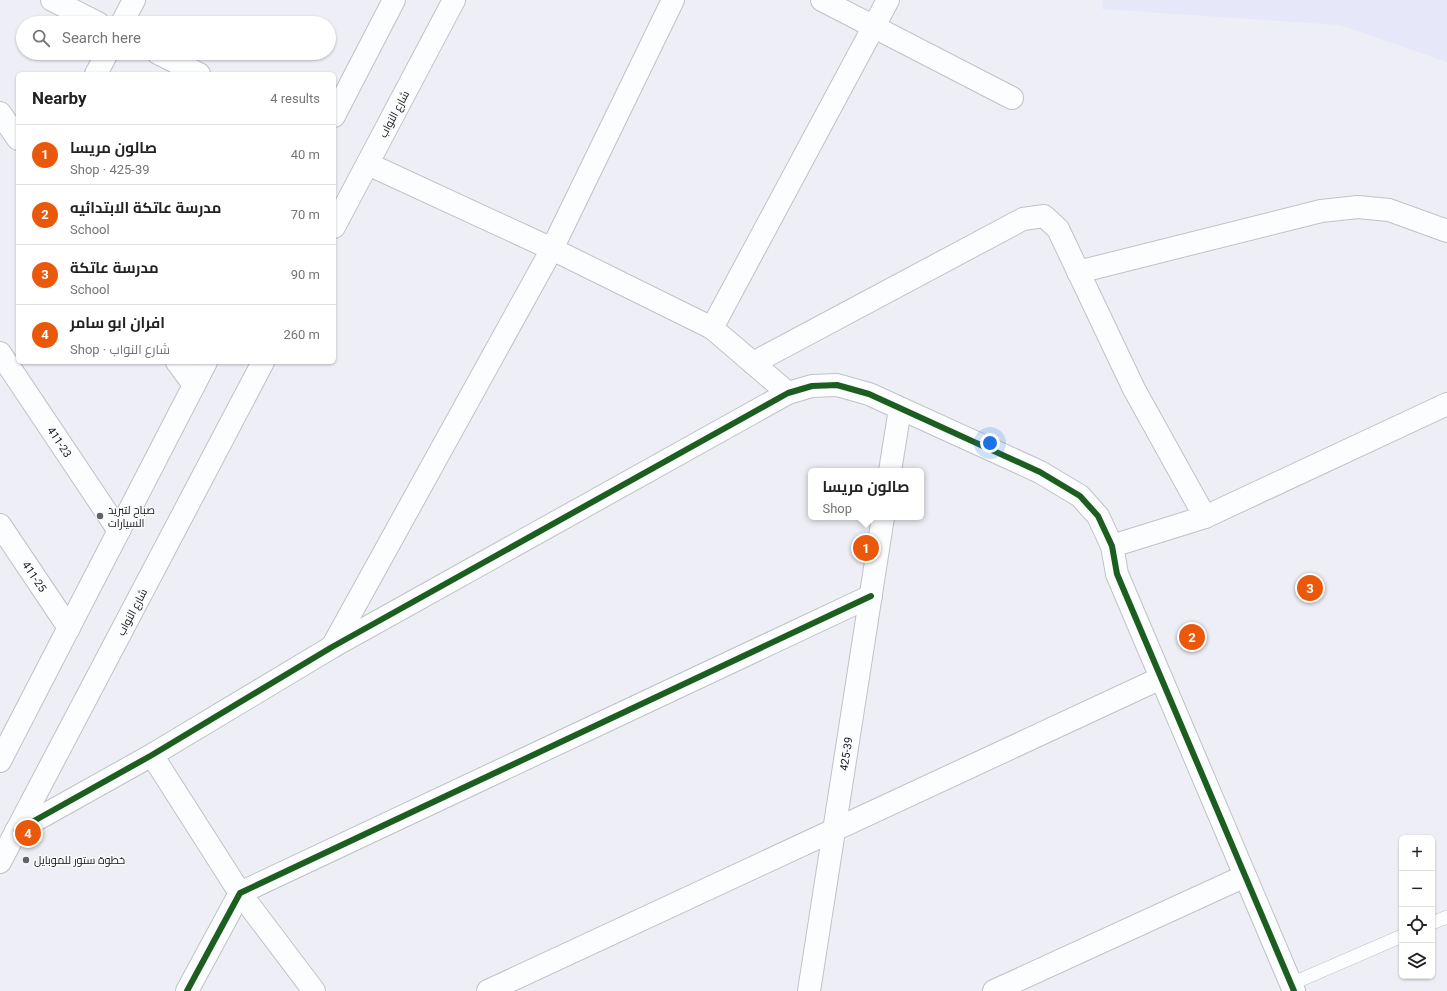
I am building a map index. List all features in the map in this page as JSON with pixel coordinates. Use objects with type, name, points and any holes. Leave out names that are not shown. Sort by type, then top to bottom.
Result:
[{"type":"street","points":[[52,0],[84,16]]},
{"type":"street","points":[[126,16],[134,0]]},
{"type":"street","points":[[336,112],[394,0]]},
{"type":"street","name":"شارع النواب","points":[[336,224],[454,0]]},
{"type":"street","points":[[332,647],[552,249],[673,0]]},
{"type":"street","points":[[822,0],[1012,98]]},
{"type":"street","points":[[712,328],[888,0]]},
{"type":"street","points":[[97,72],[103,60]]},
{"type":"street","points":[[172,60],[196,72]]},
{"type":"street","points":[[0,113],[16,136]]},
{"type":"street","points":[[368,164],[552,249],[712,328],[788,393]]},
{"type":"street","points":[[1078,272],[1320,211],[1358,207],[1389,210],[1447,231]]},
{"type":"street","points":[[753,363],[1023,219],[1044,216],[1058,229],[1134,389],[1205,516]]},
{"type":"street","name":"411-23","points":[[0,353],[119,531]]},
{"type":"street","points":[[178,364],[194,386]]},
{"type":"street","points":[[0,761],[205,364]]},
{"type":"street","name":"شارع النواب","points":[[0,862],[262,364]]},
{"type":"street","points":[[16,831],[152,754],[332,647],[788,393],[812,386],[837,385],[869,394],[1040,472],[1080,496],[1098,516],[1112,546],[1118,574],[1292,988]]},
{"type":"street","points":[[1112,546],[1205,516],[1447,404]]},
{"type":"street","points":[[890,468],[900,409]]},
{"type":"street","name":"425-39","points":[[809,991],[883,520]]},
{"type":"street","name":"411-25","points":[[1,531],[69,628]]},
{"type":"street","points":[[187,991],[240,893],[871,596]]},
{"type":"street","points":[[488,991],[1161,678]]},
{"type":"street","points":[[152,754],[240,893],[314,991]]},
{"type":"street","points":[[994,991],[1037,982],[1245,876]]},
{"type":"lane","points":[[1435,922],[1447,917]]},
{"type":"lane","points":[[1292,988],[1399,937]]},
{"type":"shaded area","points":[[1102,0],[1447,0],[1447,62],[1340,25],[1102,9]]},
{"type":"cycle path","points":[[16,831],[152,755],[332,647],[788,393],[812,386],[837,385],[869,394],[1040,472],[1080,496],[1098,516],[1112,546],[1117,574],[1294,991]]},
{"type":"cycle path","points":[[187,991],[240,893],[871,596]]},
{"type":"place","name":"صباح لتبريد السيارات","points":[[100,516]]},
{"type":"place","name":"صالون مريسا","points":[[866,548]]},
{"type":"place","name":"مدرسة عاتكة","points":[[1310,588]]},
{"type":"place","name":"مدرسة عاتكة الابتدائيه","points":[[1192,637]]},
{"type":"place","name":"افران ابو سامر","points":[[28,833]]},
{"type":"place","name":"خطوة ستور للموبايل","points":[[26,860]]}]
